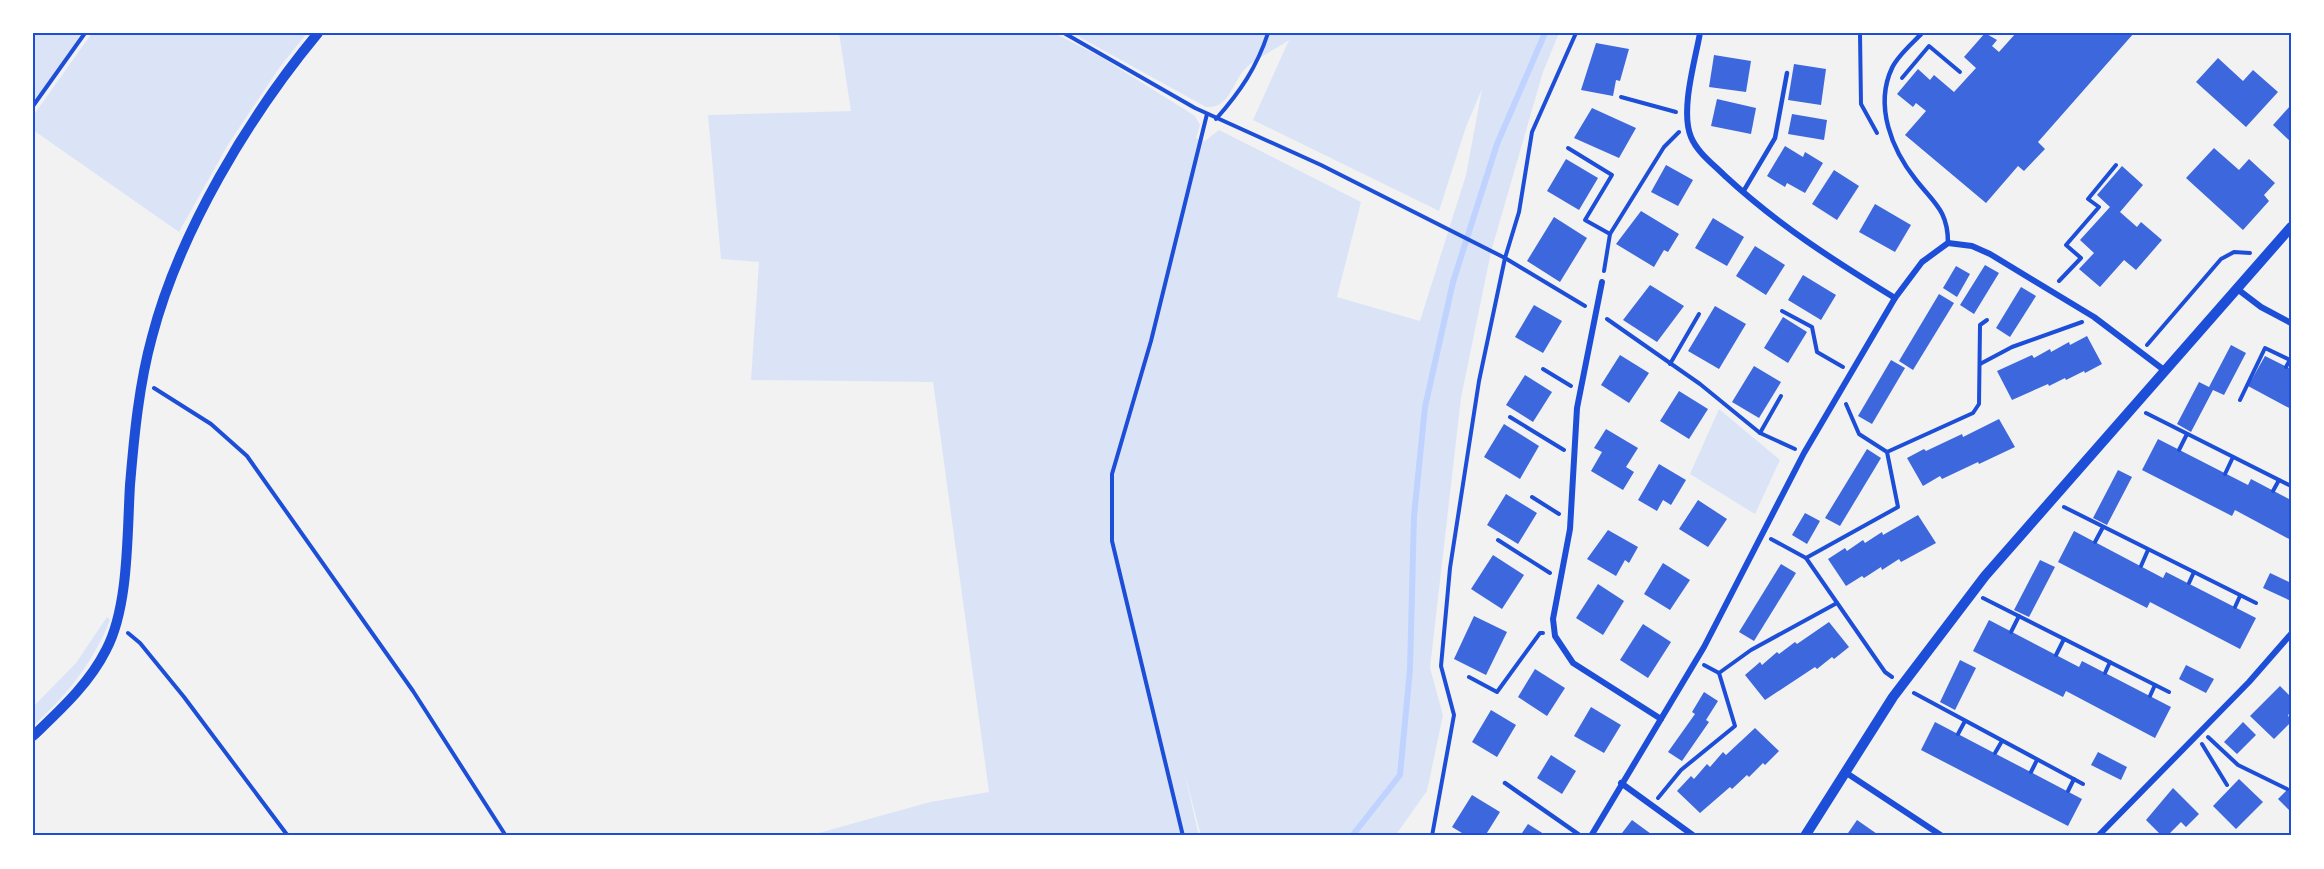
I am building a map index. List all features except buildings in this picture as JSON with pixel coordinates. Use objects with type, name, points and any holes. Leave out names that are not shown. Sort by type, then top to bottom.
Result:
[{"type":"street","points":[[33,736],[69,703],[106,650],[116,628],[127,557],[130,483],[143,382],[164,293],[237,148],[285,73],[318,33]]},
{"type":"street","points":[[1700,33],[1688,115],[1691,137],[1700,151],[1743,193],[1803,241],[1895,298]]},
{"type":"street","points":[[1805,836],[1893,697],[1972,592],[2132,406],[2291,228]]},
{"type":"street","points":[[1591,836],[1704,647],[1804,453],[1895,298],[1922,262],[1948,243],[1972,246],[1990,254],[2094,317],[2142,351],[2164,370]]},
{"type":"street","points":[[1602,282],[1580,392],[1572,455],[1570,520],[1553,619],[1555,636],[1573,663],[1661,719]]},
{"type":"street","points":[[2236,288],[2261,307],[2291,323]]},
{"type":"street","points":[[2098,836],[2199,733],[2291,634]]},
{"type":"street","points":[[1845,772],[1942,836]]},
{"type":"street","points":[[1622,783],[1694,836]]},
{"type":"lane","points":[[1922,33],[1892,68],[1886,97],[1889,130],[1901,157],[1942,210],[1948,228],[1948,243]]},
{"type":"lane","points":[[1743,193],[1775,138],[1787,73]]},
{"type":"lane","points":[[1505,783],[1581,836]]},
{"type":"path","points":[[33,106],[85,33]]},
{"type":"path","points":[[1064,33],[1216,119],[1321,165],[1505,258],[1596,312],[1670,364],[1760,433],[1804,453]]},
{"type":"path","points":[[1216,119],[1238,93],[1254,68],[1268,33]]},
{"type":"path","points":[[1432,836],[1454,715],[1441,666],[1450,568],[1479,381],[1505,258],[1519,212],[1532,132],[1576,33]]},
{"type":"path","points":[[1860,33],[1861,104],[1876,133],[1901,157]]},
{"type":"path","points":[[1886,97],[1929,46],[1960,72]]},
{"type":"path","points":[[1621,98],[1688,115]]},
{"type":"path","points":[[1183,836],[1112,541],[1112,474],[1151,341],[1207,114]]},
{"type":"path","points":[[1602,282],[1610,234],[1664,147],[1688,123]]},
{"type":"path","points":[[1568,148],[1612,174],[1585,220],[1610,234]]},
{"type":"path","points":[[2050,291],[2081,258],[2066,245],[2099,207],[2088,199],[2116,165]]},
{"type":"path","points":[[2142,351],[2221,259],[2241,251],[2261,259]]},
{"type":"path","points":[[1782,311],[1812,327],[1817,352],[1852,372]]},
{"type":"path","points":[[1670,364],[1699,314]]},
{"type":"path","points":[[1980,364],[2012,347],[2094,317]]},
{"type":"path","points":[[1887,452],[1973,413],[1979,404],[1980,326],[1987,320]]},
{"type":"path","points":[[2240,400],[2265,348],[2290,359],[2286,367]]},
{"type":"path","points":[[1543,369],[1580,392]]},
{"type":"path","points":[[1806,558],[1898,507],[1887,452],[1859,434],[1840,392]]},
{"type":"path","points":[[164,394],[211,424],[247,456],[413,691],[506,836]]},
{"type":"path","points":[[1760,433],[1781,396]]},
{"type":"path","points":[[2132,406],[2291,486]]},
{"type":"path","points":[[1510,417],[1572,455]]},
{"type":"path","points":[[2179,450],[2187,434]]},
{"type":"path","points":[[2225,474],[2233,457]]},
{"type":"path","points":[[2273,491],[2279,480]]},
{"type":"path","points":[[1532,497],[1570,520]]},
{"type":"path","points":[[2050,500],[2256,603]]},
{"type":"path","points":[[2095,542],[2103,527]]},
{"type":"path","points":[[1763,534],[1806,558],[1885,672],[1897,680]]},
{"type":"path","points":[[1498,540],[1561,580]]},
{"type":"path","points":[[2140,566],[2148,550]]},
{"type":"path","points":[[2189,584],[2194,573]]},
{"type":"path","points":[[1972,592],[2169,692]]},
{"type":"path","points":[[2235,607],[2240,596]]},
{"type":"path","points":[[1652,806],[1681,770],[1735,726],[1719,673],[1751,650],[1837,603]]},
{"type":"path","points":[[2011,632],[2019,616]]},
{"type":"path","points":[[1469,677],[1497,692],[1540,633],[1555,636]]},
{"type":"path","points":[[2056,655],[2064,639]]},
{"type":"path","points":[[140,643],[236,763],[288,836]]},
{"type":"path","points":[[2105,673],[2110,662]]},
{"type":"path","points":[[2150,696],[2155,685]]},
{"type":"path","points":[[1914,693],[2083,784]]},
{"type":"path","points":[[1958,734],[1965,721]]},
{"type":"path","points":[[2199,733],[2228,785]]},
{"type":"path","points":[[2199,733],[2238,765],[2287,789]]},
{"type":"path","points":[[1995,753],[2002,741]]},
{"type":"path","points":[[2031,772],[2037,760]]},
{"type":"path","points":[[2068,792],[2074,779]]},
{"type":"shaded area","points":[[33,33],[82,33],[33,103]]},
{"type":"shaded area","points":[[92,33],[307,33],[279,68],[229,143],[179,232],[33,130],[33,116]]},
{"type":"shaded area","points":[[839,33],[1054,33],[1101,57],[1195,116],[1200,125],[1196,138],[1205,141],[1219,130],[1361,202],[1337,297],[1420,321],[1466,175],[1482,89],[1466,127],[1439,211],[1253,120],[1289,40],[1248,66],[1226,99],[1214,106],[1206,107],[1072,33],[1559,33],[1543,72],[1491,252],[1461,398],[1430,668],[1443,715],[1427,791],[1395,836],[1201,836],[1184,771],[1199,836],[808,836],[930,802],[989,792],[933,382],[751,380],[759,262],[721,259],[708,115],[851,111]]},
{"type":"shaded area","points":[[1719,409],[1780,460],[1755,514],[1690,474]]},
{"type":"shaded area","points":[[107,617],[110,620],[103,636],[78,678],[33,726],[33,707],[76,663]]},
{"type":"waterway","points":[[1352,836],[1400,775],[1410,669],[1414,516],[1425,407],[1453,282],[1497,144],[1545,33]]}]
